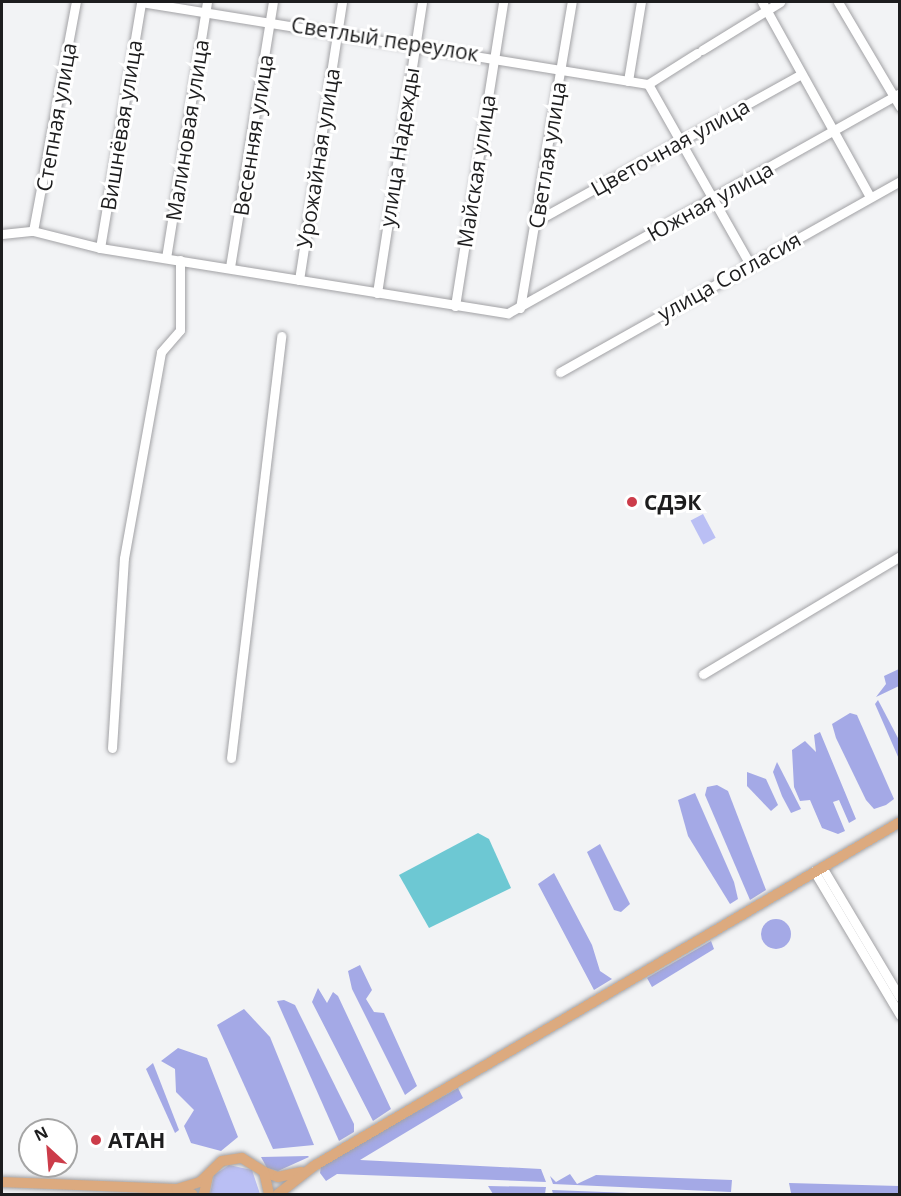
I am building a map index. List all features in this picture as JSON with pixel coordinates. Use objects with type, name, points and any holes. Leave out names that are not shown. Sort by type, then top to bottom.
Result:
[{"type":"main road","points":[[278,1194],[314,1166],[900,822]]},
{"type":"main road","points":[[176,1189],[208,1175],[235,1157],[264,1172],[282,1177],[314,1166]]},
{"type":"main road","points":[[264,1172],[269,1194]]},
{"type":"main road","points":[[204,1194],[208,1175]]},
{"type":"main road","points":[[2,1182],[176,1189],[192,1194]]},
{"type":"street","name":"Степная улица","points":[[33,231],[76,2]]},
{"type":"street","name":"Светлый переулок","points":[[141,2],[207,7],[269,21],[494,56],[648,84]]},
{"type":"street","name":"Вишнёвая улица","points":[[100,248],[141,2]]},
{"type":"street","name":"Весенняя улица","points":[[230,267],[273,2]]},
{"type":"street","name":"Урожайная улица","points":[[299,280],[342,2]]},
{"type":"street","name":"улица Надежды","points":[[377,293],[422,2]]},
{"type":"street","name":"Майская улица","points":[[455,306],[503,2]]},
{"type":"street","name":"Светлая улица","points":[[520,308],[538,220],[572,2]]},
{"type":"street","points":[[628,81],[641,2]]},
{"type":"street","points":[[750,264],[648,84],[699,52],[764,5],[780,2]]},
{"type":"street","points":[[838,2],[897,95],[900,107]]},
{"type":"street","points":[[764,5],[870,197]]},
{"type":"street","name":"Малиновая улица","points":[[166,258],[207,7]]},
{"type":"street","name":"Цветочная улица","points":[[538,220],[801,74]]},
{"type":"street","name":"Южная улица","points":[[520,308],[897,95]]},
{"type":"street","name":"улица Согласия","points":[[560,372],[900,180]]},
{"type":"street","points":[[2,234],[33,231],[100,248],[230,267],[455,306],[508,313],[520,308]]},
{"type":"street","points":[[112,748],[123,558],[161,352],[180,330],[180,260]]},
{"type":"street","points":[[231,758],[281,336]]},
{"type":"street","points":[[703,674],[900,556]]},
{"type":"street","points":[[818,869],[900,998]]},
{"type":"street","points":[[818,869],[900,1015]]},
{"type":"shaded area","points":[[703,514],[716,538],[703,544],[691,521]]},
{"type":"shaded area","points":[[899,669],[899,686],[876,697],[886,684],[884,676]]},
{"type":"shaded area","points":[[878,700],[899,740],[899,759],[875,704]]},
{"type":"shaded area","points":[[850,713],[857,715],[894,799],[874,809],[866,800],[836,738],[832,724]]},
{"type":"shaded area","points":[[820,732],[856,819],[849,823],[839,800],[833,802],[845,831],[838,834],[822,828],[810,800],[800,801],[794,787],[792,750],[805,741],[816,752],[814,735]]},
{"type":"shaded area","points":[[777,762],[801,809],[791,813],[773,772]]},
{"type":"shaded area","points":[[747,772],[766,779],[778,805],[771,811],[747,786]]},
{"type":"shaded area","points":[[717,785],[728,791],[766,890],[750,900],[705,795],[707,787]]},
{"type":"shaded area","points":[[695,793],[734,882],[738,899],[730,904],[688,836],[678,800]]},
{"type":"shaded area","points":[[478,833],[489,839],[511,888],[429,928],[399,875]]},
{"type":"shaded area","points":[[600,844],[630,904],[621,912],[614,910],[587,852]]},
{"type":"shaded area","points":[[554,873],[592,945],[600,971],[612,979],[594,990],[538,884]]},
{"type":"shaded area","points":[[776,919],[787,923],[791,934],[787,945],[776,949],[765,945],[761,934],[765,923]]},
{"type":"shaded area","points":[[711,941],[714,949],[652,987],[647,978]]},
{"type":"shaded area","points":[[360,965],[372,990],[366,999],[374,1012],[384,1013],[417,1086],[405,1095],[352,989],[348,971]]},
{"type":"shaded area","points":[[318,988],[327,1003],[333,992],[338,996],[391,1109],[373,1121],[312,1002]]},
{"type":"shaded area","points":[[284,1000],[295,1005],[354,1124],[354,1132],[339,1141],[277,1001]]},
{"type":"shaded area","points":[[244,1009],[270,1037],[314,1145],[273,1149],[217,1025]]},
{"type":"shaded area","points":[[178,1048],[207,1058],[238,1137],[221,1151],[191,1143],[184,1126],[194,1110],[176,1092],[175,1069],[161,1061]]},
{"type":"shaded area","points":[[153,1063],[179,1130],[175,1133],[146,1069]]},
{"type":"shaded area","points":[[458,1088],[463,1098],[360,1160],[541,1169],[546,1182],[337,1174],[326,1181],[320,1173],[321,1166]]},
{"type":"shaded area","points":[[261,1157],[309,1157],[278,1171],[267,1168]]},
{"type":"shaded area","points":[[229,1165],[252,1170],[260,1194],[210,1194],[214,1175]]},
{"type":"shaded area","points":[[570,1174],[577,1184],[596,1175],[732,1180],[731,1192],[553,1184],[550,1176],[556,1182]]},
{"type":"shaded area","points":[[789,1183],[899,1186],[899,1194],[791,1193]]},
{"type":"shaded area","points":[[488,1186],[546,1187],[545,1194],[493,1194]]},
{"type":"shaded area","points":[[552,1190],[656,1194],[553,1194]]},
{"type":"place","name":"СДЭК","points":[[632,502]]},
{"type":"place","name":"АТАН","points":[[96,1140]]}]
